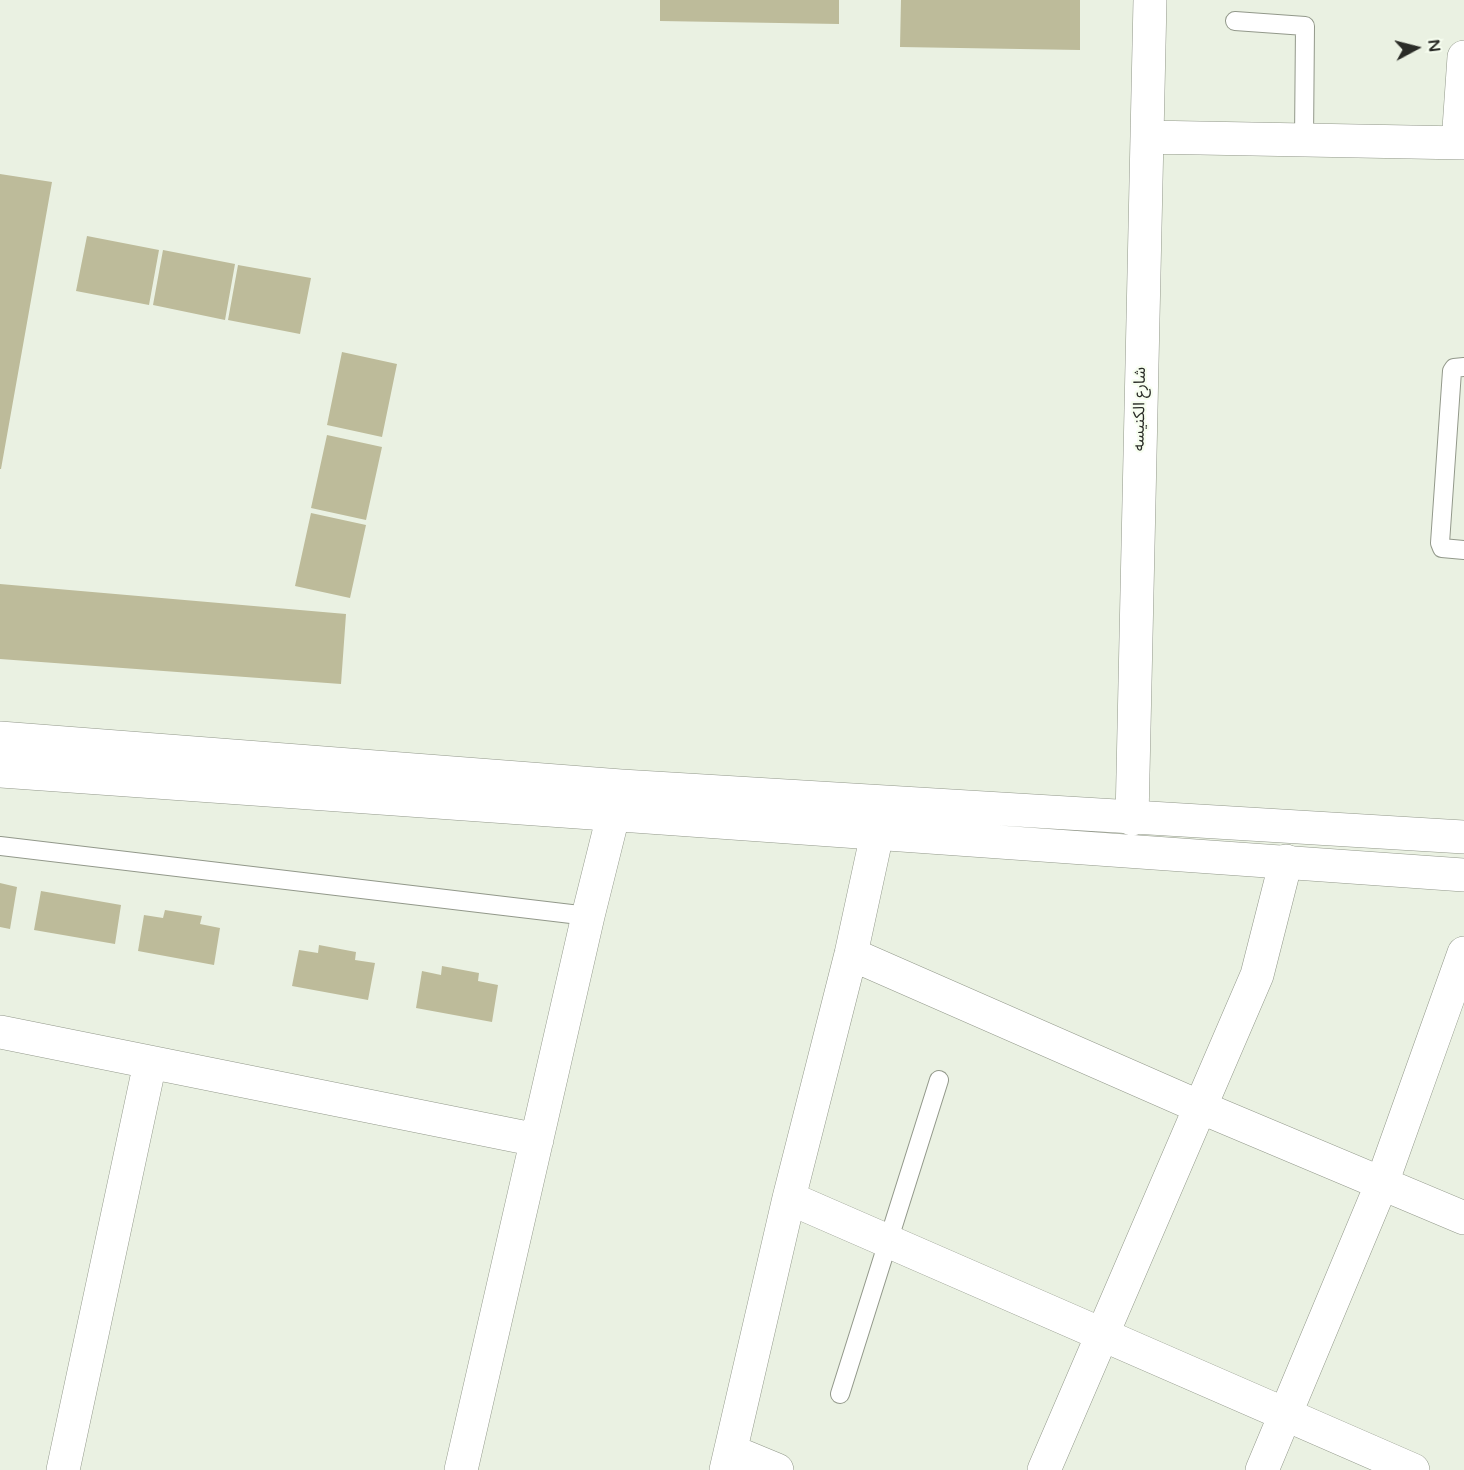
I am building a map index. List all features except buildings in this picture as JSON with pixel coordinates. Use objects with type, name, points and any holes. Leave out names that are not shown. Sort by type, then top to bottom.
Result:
[{"type":"street","name":"شارع الكنيسه","points":[[1132,819],[1150,0]]},
{"type":"street","points":[[1147,137],[1461,143],[1464,57]]},
{"type":"street","points":[[0,738],[617,801]]},
{"type":"street","points":[[0,771],[617,801],[880,819],[1286,861],[1464,875]]},
{"type":"street","points":[[461,1470],[588,916],[617,801]]},
{"type":"street","points":[[880,819],[1132,819],[1464,837]]},
{"type":"street","points":[[777,1470],[728,1460],[789,1198],[851,954],[880,819]]},
{"type":"street","points":[[1044,1470],[1257,975],[1286,861]]},
{"type":"street","points":[[1262,1470],[1382,1183],[1464,953]]},
{"type":"street","points":[[851,954],[1200,1107],[1464,1218]]},
{"type":"street","points":[[0,1032],[537,1140]]},
{"type":"street","points":[[63,1470],[150,1063]]},
{"type":"street","points":[[789,1198],[1413,1470]]},
{"type":"lane","points":[[1235,21],[1305,26],[1304,140]]},
{"type":"lane","points":[[1464,367],[1454,368],[1452,371],[1440,543],[1442,548],[1464,550]]},
{"type":"lane","points":[[0,846],[588,916]]},
{"type":"lane","points":[[840,1394],[939,1080]]}]
